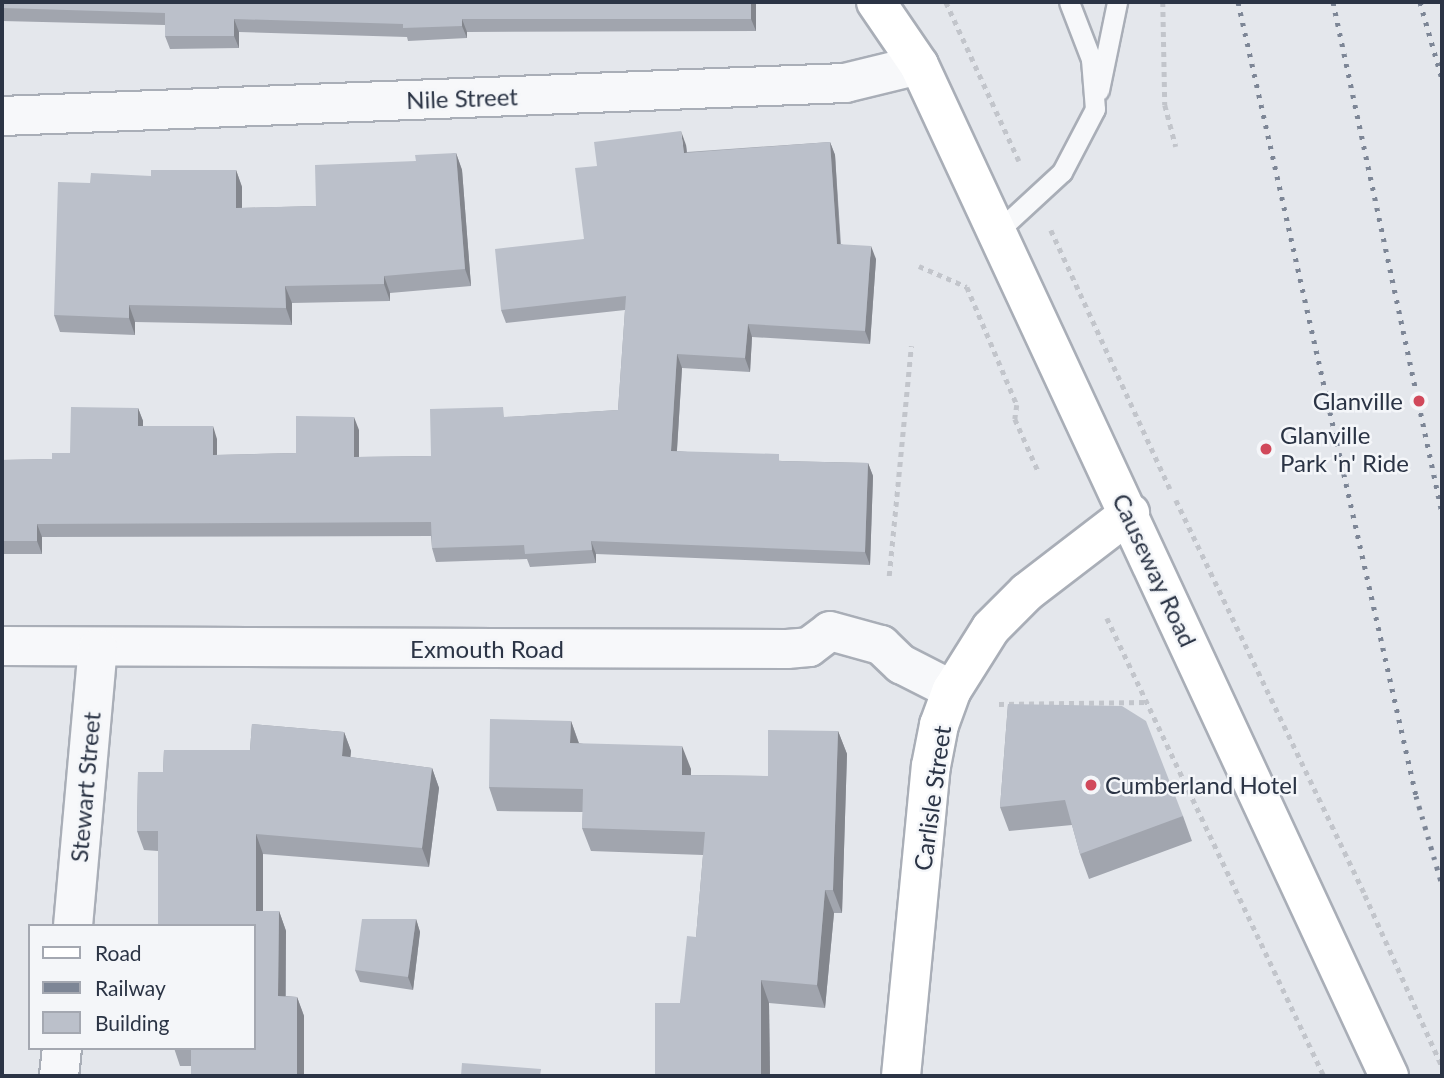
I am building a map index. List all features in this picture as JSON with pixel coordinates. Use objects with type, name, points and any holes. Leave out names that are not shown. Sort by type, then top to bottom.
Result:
[{"type":"main road","name":"Causeway Road","points":[[876,2],[919,65],[1130,513],[1388,1076]]},
{"type":"main road","name":"Causeway Road","points":[[906,2],[919,65]]},
{"type":"main road","name":"Carlisle Street","points":[[901,1076],[931,766],[939,725],[952,690],[992,628],[1018,601],[1130,513]]},
{"type":"street","name":"Nile Street","points":[[2,116],[845,83],[919,65]]},
{"type":"street","name":"Exmouth Road","points":[[2,646],[787,649],[809,647],[830,632],[881,645],[901,663],[952,690]]},
{"type":"street","name":"Stewart Street","points":[[73,924],[98,648]]},
{"type":"street","points":[[59,1076],[62,1050]]},
{"type":"lane","points":[[1069,2],[1091,59],[1096,109]]},
{"type":"lane","points":[[998,231],[1062,172],[1096,109],[1117,2]]},
{"type":"path","points":[[946,2],[1012,144]]},
{"type":"path","points":[[1163,2],[1165,105],[1176,147]]},
{"type":"path","points":[[919,266],[967,287],[1017,405],[1015,419],[1039,473]]},
{"type":"path","points":[[1075,281],[1442,1066]]},
{"type":"path","points":[[889,576],[911,346]]},
{"type":"path","points":[[1107,618],[1324,1076]]},
{"type":"path","points":[[999,704],[1146,702]]},
{"type":"building","points":[[2,2],[751,2],[751,19],[462,19],[462,26],[403,28],[403,24],[234,19],[234,36],[165,36],[165,13],[2,8]]},
{"type":"building","points":[[681,131],[684,153],[830,142],[837,244],[871,246],[865,331],[748,324],[745,358],[677,354],[671,451],[779,454],[779,461],[868,463],[865,552],[591,541],[592,550],[525,554],[524,545],[432,548],[431,522],[37,524],[37,541],[2,541],[2,460],[52,459],[52,453],[70,453],[71,407],[138,408],[138,426],[213,426],[213,455],[296,453],[296,416],[354,417],[354,457],[431,456],[430,409],[503,407],[504,417],[618,410],[626,296],[501,310],[495,249],[584,239],[575,168],[597,166],[594,142]]},
{"type":"building","points":[[456,153],[465,269],[384,276],[384,284],[285,286],[286,308],[129,305],[129,318],[54,315],[58,182],[90,183],[91,173],[151,176],[151,170],[236,170],[236,208],[316,206],[315,165],[416,161],[415,155]]},
{"type":"building","name":"Cumberland Hotel","points":[[1008,704],[1122,706],[1146,721],[1183,816],[1080,854],[1065,800],[1000,807]]},
{"type":"building","points":[[490,719],[571,721],[570,743],[682,746],[682,775],[768,776],[768,730],[838,731],[833,890],[825,890],[817,985],[761,980],[761,1076],[655,1076],[655,1003],[680,1003],[687,936],[696,937],[705,832],[582,828],[583,789],[489,787]]},
{"type":"building","points":[[252,724],[344,732],[342,756],[432,768],[422,848],[256,834],[256,911],[279,911],[278,996],[297,997],[297,1076],[191,1076],[191,1050],[256,1050],[256,924],[158,924],[158,831],[137,831],[138,772],[163,772],[164,750],[250,750]]},
{"type":"building","points":[[362,919],[416,919],[408,977],[355,970]]},
{"type":"building","points":[[462,1063],[541,1069],[540,1076],[461,1076]]},
{"type":"railway","points":[[1238,2],[1416,796],[1442,885]]},
{"type":"railway","points":[[1333,2],[1442,513]]},
{"type":"railway","points":[[1420,2],[1442,79]]},
{"type":"place","name":"Glanville","points":[[1419,401]]},
{"type":"place","name":"Glanville Park 'n' Ride","points":[[1266,449]]},
{"type":"place","name":"Cumberland Hotel","points":[[1091,785]]}]
